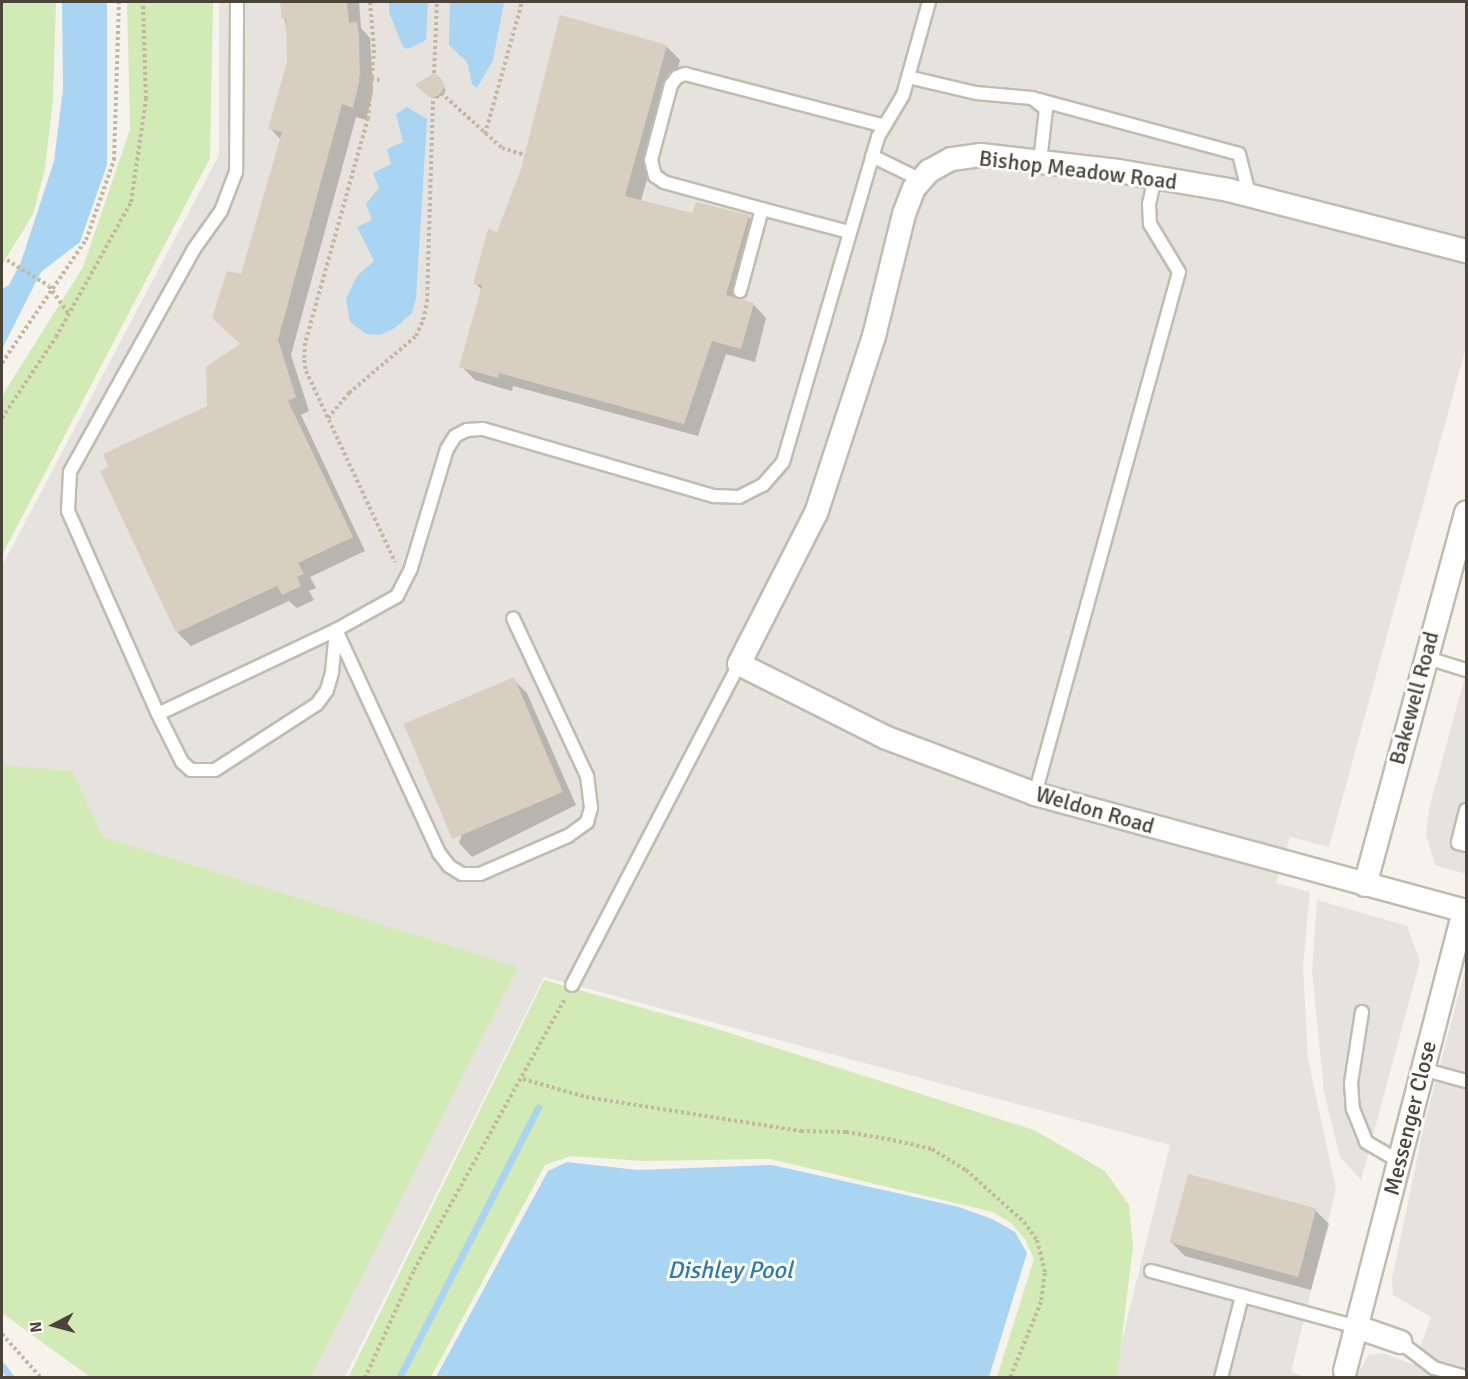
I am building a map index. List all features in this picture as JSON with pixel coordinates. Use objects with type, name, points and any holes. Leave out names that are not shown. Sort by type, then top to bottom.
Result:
[{"type":"street","name":"Bishop Meadow Road","points":[[739,664],[816,513],[874,336],[904,214],[921,180],[951,159],[981,155],[1155,177],[1249,194],[1467,251]]},
{"type":"street","name":"Bakewell Road","points":[[1365,885],[1424,657],[1467,512]]},
{"type":"street","name":"Weldon Road","points":[[739,664],[887,738],[1035,794],[1365,885],[1465,910]]},
{"type":"street","name":"Messenger Close","points":[[1344,1374],[1465,910]]},
{"type":"street","points":[[1357,1327],[1400,1342]]},
{"type":"lane","points":[[237,2],[236,172],[220,211],[194,249],[69,472],[68,511],[158,714],[182,762],[191,770],[215,770],[317,704],[327,690],[332,672],[336,630]]},
{"type":"lane","points":[[158,714],[336,630],[397,596],[405,585],[447,449],[454,436],[467,430],[483,429],[714,496],[739,497],[763,485],[783,462],[872,156],[884,126],[903,95],[929,2]]},
{"type":"lane","points":[[849,232],[664,182],[655,176],[651,160],[671,85],[677,77],[685,74],[884,126]]},
{"type":"lane","points":[[908,77],[976,93],[1032,98],[1239,154],[1249,194]]},
{"type":"lane","points":[[1032,98],[1046,109],[1040,162]]},
{"type":"lane","points":[[872,156],[921,180]]},
{"type":"lane","points":[[1035,794],[1179,272],[1150,224],[1149,204],[1155,177]]},
{"type":"lane","points":[[740,291],[762,209]]},
{"type":"lane","points":[[336,630],[439,853],[449,866],[462,874],[480,874],[568,836],[587,822],[591,808],[587,776],[513,618]]},
{"type":"lane","points":[[1424,657],[1467,670]]},
{"type":"lane","points":[[572,985],[739,664]]},
{"type":"lane","points":[[1467,810],[1458,843],[1467,845]]},
{"type":"lane","points":[[1362,1012],[1351,1083],[1353,1108],[1366,1142],[1399,1161]]},
{"type":"lane","points":[[1422,1069],[1467,1081]]},
{"type":"lane","points":[[1151,1271],[1357,1327]]},
{"type":"lane","points":[[1221,1377],[1242,1296]]},
{"type":"lane","points":[[1400,1342],[1434,1368],[1467,1377]]},
{"type":"path","points":[[2,363],[37,308],[54,293],[61,276],[86,240],[114,160],[119,2]]},
{"type":"path","points":[[2,418],[68,313],[130,202],[146,99],[143,2]]},
{"type":"path","points":[[370,2],[373,78],[368,118],[305,343],[306,371],[405,585]]},
{"type":"path","points":[[434,73],[437,2]]},
{"type":"path","points":[[485,134],[522,2]]},
{"type":"path","points":[[359,77],[380,80]]},
{"type":"path","points":[[441,93],[502,148],[525,155]]},
{"type":"path","points":[[328,418],[349,393],[416,336],[423,320],[427,302],[433,97]]},
{"type":"path","points":[[7,260],[49,286],[68,313]]},
{"type":"path","points":[[365,1377],[414,1270],[523,1079],[572,985]]},
{"type":"path","points":[[523,1079],[586,1097],[801,1131],[846,1132],[932,1149],[966,1170],[1024,1222],[1037,1240],[1045,1273],[1041,1302],[1010,1377]]},
{"type":"path","points":[[2,1334],[41,1377]]},
{"type":"shaded area","points":[[219,2],[1466,2],[1466,347],[1329,847],[1290,837],[1276,883],[1310,892],[1303,966],[1308,1059],[1336,1189],[1291,1372],[1307,1377],[1113,1377],[1170,1145],[544,977],[345,1377],[91,1377],[2,1299],[2,566],[219,155]]},
{"type":"shaded area","points":[[1466,673],[1466,874],[1435,865],[1426,835],[1429,809]]},
{"type":"shaded area","points":[[1466,702],[1466,872],[1440,864],[1432,845]]},
{"type":"shaded area","points":[[1317,900],[1407,926],[1420,961],[1361,1180],[1340,1157],[1324,1092],[1312,970]]},
{"type":"shaded area","points":[[1466,967],[1466,1377],[1356,1378],[1368,1355],[1382,1353],[1414,1365],[1431,1317],[1393,1295],[1392,1279],[1424,1125]]},
{"type":"green space","points":[[2,2],[56,2],[53,100],[45,169],[33,214],[2,265]]},
{"type":"green space","points":[[127,2],[213,2],[210,158],[2,555],[2,396],[83,267],[130,129]]},
{"type":"green space","points":[[2,765],[72,771],[103,837],[518,967],[311,1377],[90,1377],[2,1313]]},
{"type":"green space","points":[[544,980],[714,1028],[1034,1130],[1105,1171],[1129,1205],[1133,1247],[1117,1377],[997,1377],[1034,1259],[1025,1239],[1011,1223],[993,1212],[770,1159],[643,1161],[571,1156],[545,1165],[431,1377],[348,1378]]},
{"type":"water","points":[[62,2],[107,2],[107,165],[80,242],[41,272],[2,349],[2,289],[9,285],[21,262],[54,161],[63,89]]},
{"type":"water","points":[[389,2],[428,2],[426,40],[408,49],[403,47],[389,12]]},
{"type":"water","points":[[450,2],[504,2],[493,60],[477,88],[472,84],[467,62],[449,45]]},
{"type":"water","points":[[407,107],[427,119],[416,298],[412,313],[395,328],[380,335],[366,334],[350,322],[346,299],[357,276],[374,261],[357,227],[372,220],[366,204],[379,188],[373,173],[391,164],[387,149],[403,142],[396,114]]},
{"type":"water","name":"Dishley Pool","points":[[567,1162],[638,1170],[772,1165],[959,1207],[992,1219],[1015,1232],[1027,1253],[989,1377],[436,1377],[548,1171]]},
{"type":"building","points":[[280,2],[347,2],[349,23],[357,22],[359,36],[360,78],[353,108],[342,104],[278,340],[296,397],[288,401],[353,537],[298,563],[304,574],[297,577],[301,586],[282,595],[277,586],[176,633],[100,471],[108,467],[103,454],[207,406],[206,367],[240,344],[212,318],[227,271],[241,274],[282,132],[268,129],[287,62],[286,19],[282,19]]},
{"type":"building","points":[[560,15],[667,45],[625,196],[692,213],[696,202],[749,215],[726,295],[754,303],[741,349],[712,341],[684,424],[499,373],[498,378],[459,367],[482,285],[473,284],[488,229],[497,232],[521,169]]},
{"type":"building","points":[[434,73],[441,78],[444,88],[438,96],[429,97],[415,85]]},
{"type":"building","points":[[514,677],[563,792],[452,839],[404,724]]},
{"type":"building","points":[[1188,1174],[1316,1208],[1298,1277],[1170,1243]]},
{"type":"waterway","points":[[399,1378],[538,1108]]},
{"type":"waterway","points":[[2,1366],[11,1378]]}]
